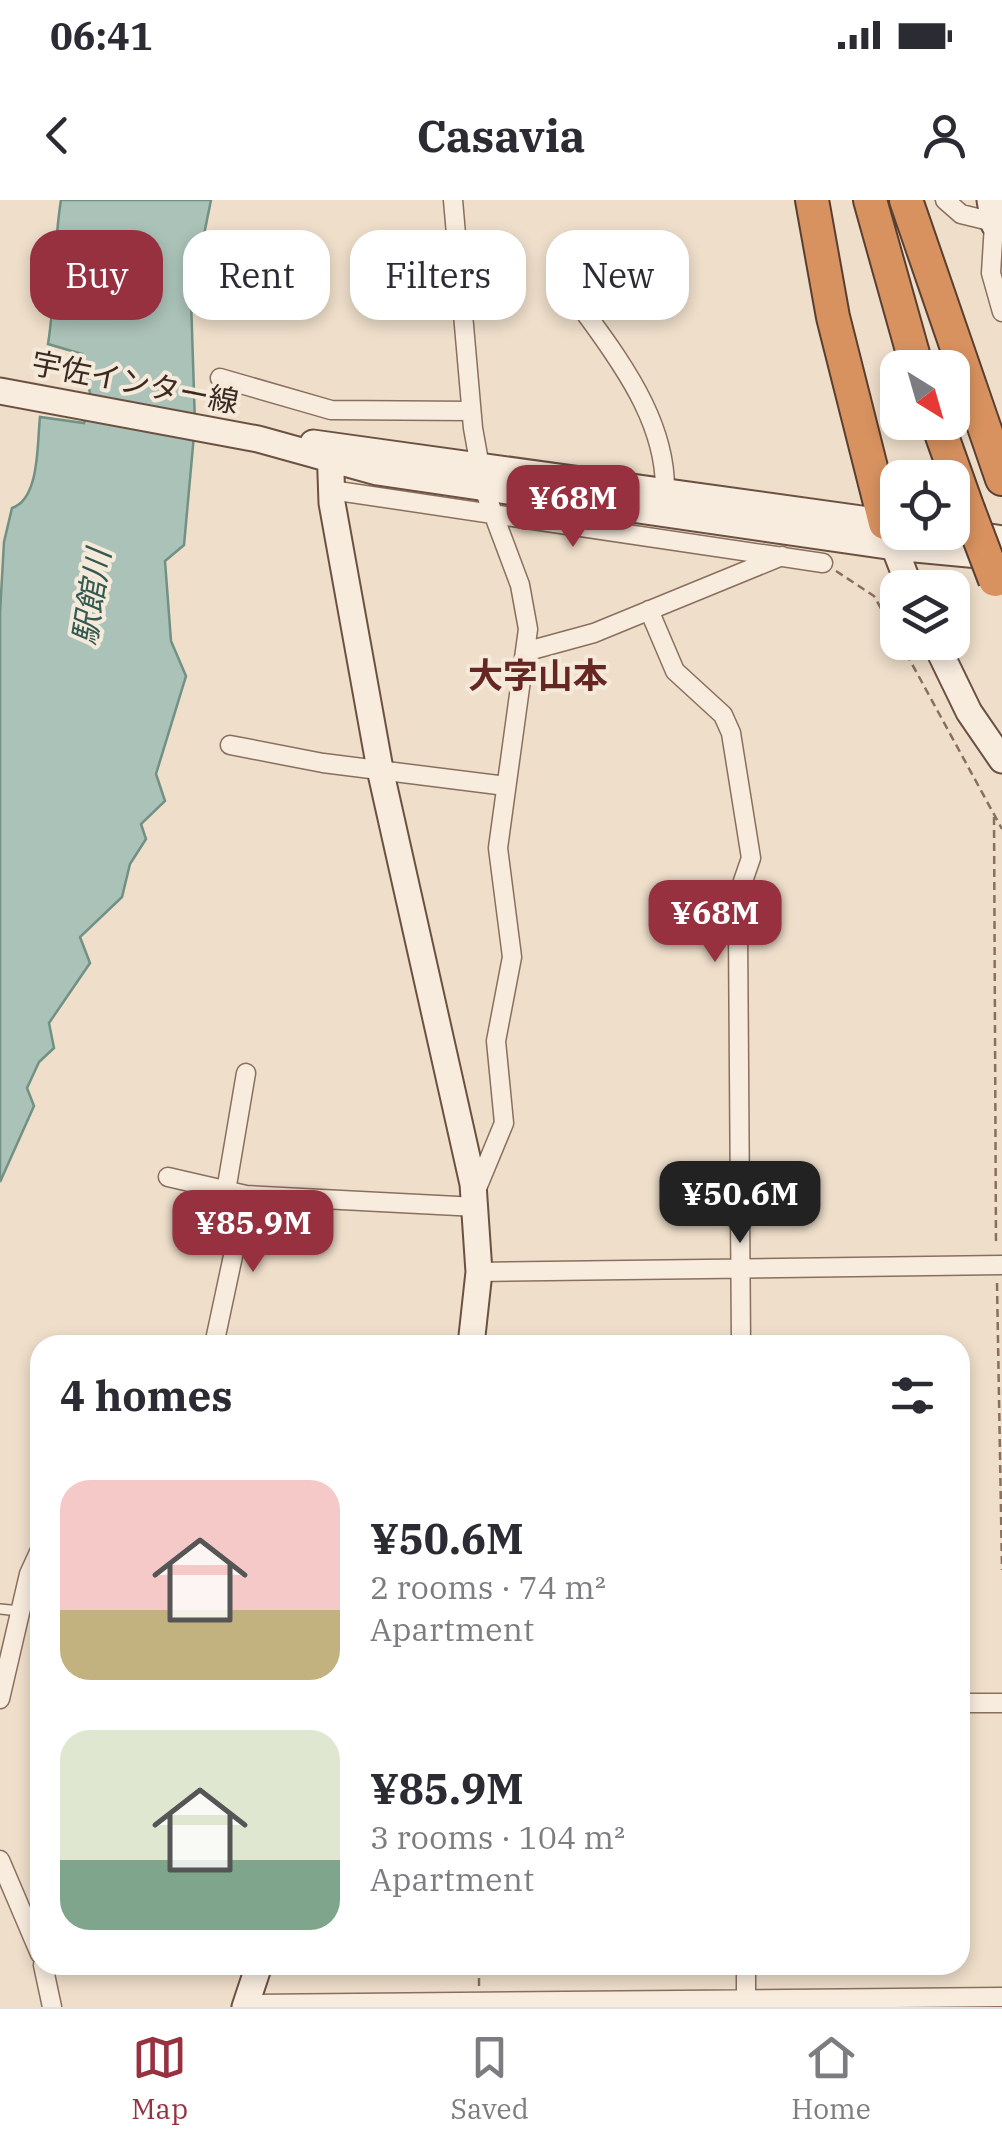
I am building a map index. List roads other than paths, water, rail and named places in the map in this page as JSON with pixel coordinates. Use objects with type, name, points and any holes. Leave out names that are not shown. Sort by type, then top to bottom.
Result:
[{"type":"highway","points":[[812,200],[833,316],[880,487]]},
{"type":"highway","points":[[870,200],[913,350]]},
{"type":"highway","points":[[906,200],[1002,479]]},
{"type":"highway","points":[[970,534],[1000,577]]},
{"type":"main road","name":"宇佐インター線","points":[[0,392],[482,477],[662,515],[880,530]]},
{"type":"main road","points":[[331,453],[330,490],[380,770],[476,1200],[479,1272],[472,1335]]},
{"type":"main road","points":[[970,525],[1002,539]]},
{"type":"main road","name":"宇佐インター線","points":[[937,550],[1000,577]]},
{"type":"main road","points":[[944,660],[969,712],[1002,760]]},
{"type":"main road","points":[[245,2005],[256,1975]]},
{"type":"street","points":[[168,1177],[246,1195],[476,1200],[504,1124],[496,1041],[512,958],[498,848],[528,650],[526,609],[482,477],[471,411],[453,200]]},
{"type":"street","points":[[945,200],[961,214],[995,216],[991,273],[1002,312]]},
{"type":"street","points":[[590,320],[644,404],[660,447],[662,515]]},
{"type":"street","points":[[220,378],[319,408],[471,411]]},
{"type":"street","points":[[319,408],[331,453]]},
{"type":"street","points":[[330,490],[496,514],[662,515],[782,556],[823,563]]},
{"type":"street","points":[[528,650],[582,637],[782,556]]},
{"type":"street","points":[[648,610],[674,671],[728,722],[750,849],[738,915],[741,1335]]},
{"type":"street","points":[[230,744],[380,770],[506,786]]},
{"type":"street","points":[[226,1191],[246,1073]]},
{"type":"street","points":[[216,1335],[246,1195]]},
{"type":"street","points":[[479,1272],[999,1265]]},
{"type":"street","points":[[0,1699],[30,1580]]},
{"type":"street","points":[[970,1703],[1002,1703]]},
{"type":"street","points":[[0,1860],[30,1930]]},
{"type":"street","points":[[45,1975],[52,2007]]},
{"type":"street","points":[[746,1975],[746,2004]]},
{"type":"street","points":[[245,2005],[746,2004],[1002,1997]]},
{"type":"lane","points":[[0,1609],[20,1611]]},
{"type":"water","name":"駅館川","points":[[61,200],[211,200],[205,230],[183,230],[183,320],[192,320],[195,424],[184,545],[165,561],[171,641],[186,676],[156,774],[165,801],[141,824],[146,839],[130,864],[122,897],[80,937],[90,963],[49,1023],[54,1048],[39,1062],[27,1088],[34,1106],[0,1182],[0,613],[4,542],[12,508],[28,494],[32,482],[40,417],[84,423],[91,398],[82,354],[48,344],[51,320],[163,320],[163,230],[58,230]]},
{"type":"district","name":"大字山本","points":[[538,676]]}]
